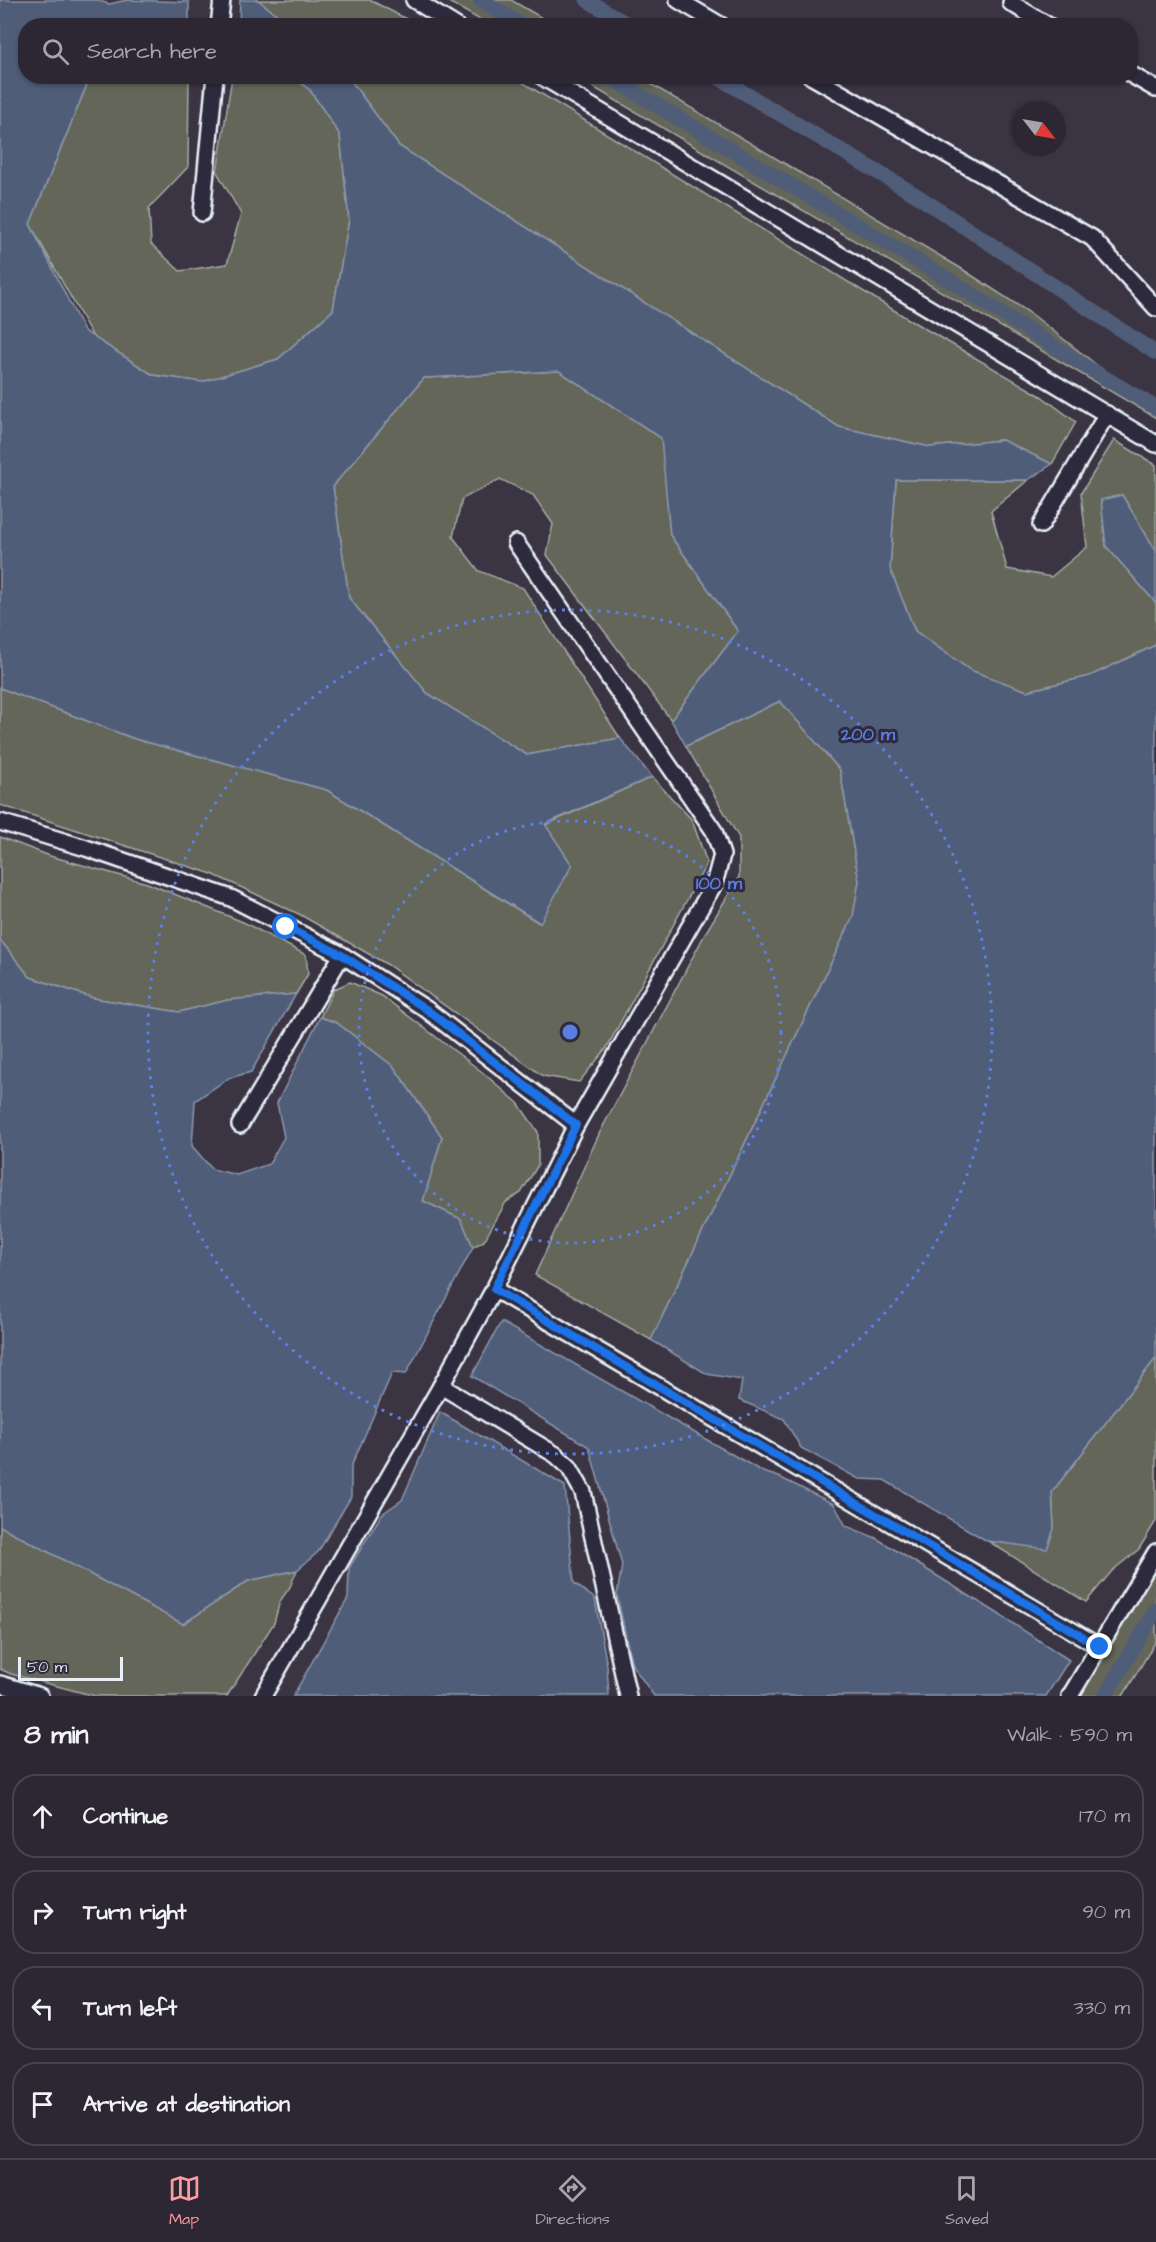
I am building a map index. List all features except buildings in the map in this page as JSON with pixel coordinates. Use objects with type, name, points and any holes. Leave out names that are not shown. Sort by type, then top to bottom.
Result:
[{"type":"street","points":[[220,18],[222,0]]},
{"type":"street","points":[[414,0],[443,18]]},
{"type":"street","points":[[678,0],[708,18]]},
{"type":"street","points":[[1012,1],[1037,18]]},
{"type":"street","points":[[1138,78],[1156,89]]},
{"type":"street","points":[[202,213],[214,84]]},
{"type":"street","points":[[555,84],[1156,444]]},
{"type":"street","points":[[825,84],[1092,238],[1156,308]]},
{"type":"street","points":[[1041,525],[1107,414]]},
{"type":"street","points":[[263,1696],[494,1289],[576,1125],[714,884],[722,855],[714,831],[516,543]]},
{"type":"street","points":[[0,822],[86,848],[231,898],[342,955],[426,1009],[576,1125]]},
{"type":"street","points":[[240,1125],[342,955]]},
{"type":"street","points":[[494,1289],[1100,1647]]},
{"type":"street","points":[[441,1386],[556,1455],[574,1473],[583,1492],[591,1522],[628,1696]]},
{"type":"street","points":[[1070,1696],[1156,1552]]},
{"type":"street","points":[[0,1684],[40,1696]]},
{"type":"green space","points":[[258,0],[370,0],[405,18],[281,18]]},
{"type":"green space","points":[[445,0],[511,0],[542,18],[477,18]]},
{"type":"green space","points":[[87,84],[189,84],[188,167],[149,208],[151,244],[180,271],[227,264],[241,214],[217,172],[231,84],[302,84],[310,90],[340,135],[349,220],[333,310],[278,359],[202,382],[153,375],[93,337],[30,224]]},
{"type":"green space","points":[[353,84],[525,84],[910,320],[1041,396],[1076,422],[1052,464],[1002,440],[930,447],[839,427],[399,146]]},
{"type":"green space","points":[[588,84],[651,84],[962,269],[1033,315],[1107,373],[1156,401],[1156,418]]},
{"type":"green space","points":[[559,371],[662,438],[670,535],[738,631],[671,720],[547,555],[553,524],[533,495],[500,479],[462,499],[453,537],[479,571],[523,588],[620,738],[527,755],[427,693],[349,598],[333,486],[424,378]]},
{"type":"green space","points":[[1114,440],[1156,465],[1156,551],[1122,495],[1101,500],[1106,546],[1156,603],[1156,645],[1090,676],[1027,691],[970,670],[915,631],[890,569],[896,480],[1028,480],[991,511],[1007,569],[1051,577],[1087,547],[1081,493]]},
{"type":"green space","points":[[0,688],[135,739],[327,790],[539,923],[572,865],[545,825],[652,777],[692,820],[707,863],[606,1049],[579,1082],[543,1076],[388,965],[299,914],[212,874],[0,805]]},
{"type":"green space","points":[[780,701],[840,770],[859,881],[853,917],[651,1340],[535,1275],[600,1132],[706,932],[739,877],[739,838],[686,746]]},
{"type":"green space","points":[[0,837],[50,856],[147,883],[243,922],[306,955],[308,974],[296,994],[228,1000],[179,1012],[93,998],[30,977],[0,940]]},
{"type":"green space","points":[[350,982],[382,996],[481,1071],[518,1103],[538,1132],[538,1165],[521,1193],[506,1202],[484,1241],[473,1247],[461,1219],[423,1201],[442,1137],[394,1067],[337,1023],[320,1017],[334,989]]},
{"type":"green space","points":[[1156,1358],[1156,1521],[1139,1549],[1112,1571],[1086,1602],[988,1541],[1047,1548],[1054,1528],[1052,1492]]},
{"type":"green space","points":[[0,1526],[183,1624],[248,1581],[297,1570],[290,1587],[280,1601],[274,1623],[227,1696],[95,1696],[11,1674],[0,1669]]},
{"type":"green space","points":[[1156,1560],[1156,1641],[1123,1696],[1077,1696]]},
{"type":"water","points":[[0,0],[96,0],[109,4],[127,0],[189,2],[189,18],[18,18],[18,84],[87,84],[30,224],[84,331],[153,375],[202,382],[278,359],[333,310],[349,220],[340,135],[310,90],[302,84],[353,84],[399,146],[839,427],[930,447],[1002,440],[1052,464],[1028,480],[896,480],[890,569],[915,631],[970,670],[1027,691],[1090,676],[1156,645],[1156,1358],[1052,1492],[1054,1529],[1047,1549],[987,1541],[884,1480],[859,1479],[801,1448],[784,1419],[739,1400],[742,1380],[707,1374],[651,1340],[853,917],[859,881],[840,770],[780,701],[686,746],[671,720],[738,631],[670,535],[661,438],[559,371],[424,378],[333,486],[349,598],[427,693],[527,755],[620,738],[652,777],[545,824],[572,865],[540,923],[327,790],[135,739],[0,688]]},
{"type":"water","points":[[240,0],[258,0],[281,18],[239,18]]},
{"type":"water","points":[[1122,495],[1156,551],[1156,603],[1106,546],[1101,500]]},
{"type":"water","points":[[0,940],[30,977],[93,998],[179,1012],[228,1000],[296,994],[251,1072],[229,1078],[195,1101],[192,1146],[212,1169],[237,1175],[269,1164],[284,1137],[277,1103],[320,1017],[337,1023],[394,1067],[442,1137],[423,1201],[461,1219],[473,1247],[406,1374],[392,1373],[351,1467],[351,1497],[318,1552],[297,1570],[248,1581],[183,1624],[0,1526]]},
{"type":"water","points":[[501,1322],[763,1472],[779,1477],[834,1504],[846,1526],[876,1538],[1069,1660],[1046,1696],[654,1696],[632,1665],[617,1595],[622,1565],[589,1447],[472,1376]]},
{"type":"water","points":[[440,1412],[565,1486],[574,1583],[595,1599],[607,1666],[609,1696],[293,1696],[348,1598],[349,1568],[382,1514],[402,1500]]},
{"type":"waterway","points":[[480,0],[510,18]]},
{"type":"waterway","points":[[587,0],[617,18]]},
{"type":"waterway","points":[[621,84],[954,283],[1083,365],[1156,408]]},
{"type":"waterway","points":[[729,84],[916,195],[1156,353]]},
{"type":"waterway","points":[[1105,1696],[1156,1610]]},
{"type":"route","points":[[286,927],[342,955],[426,1009],[576,1125],[494,1289],[1100,1647]]}]
